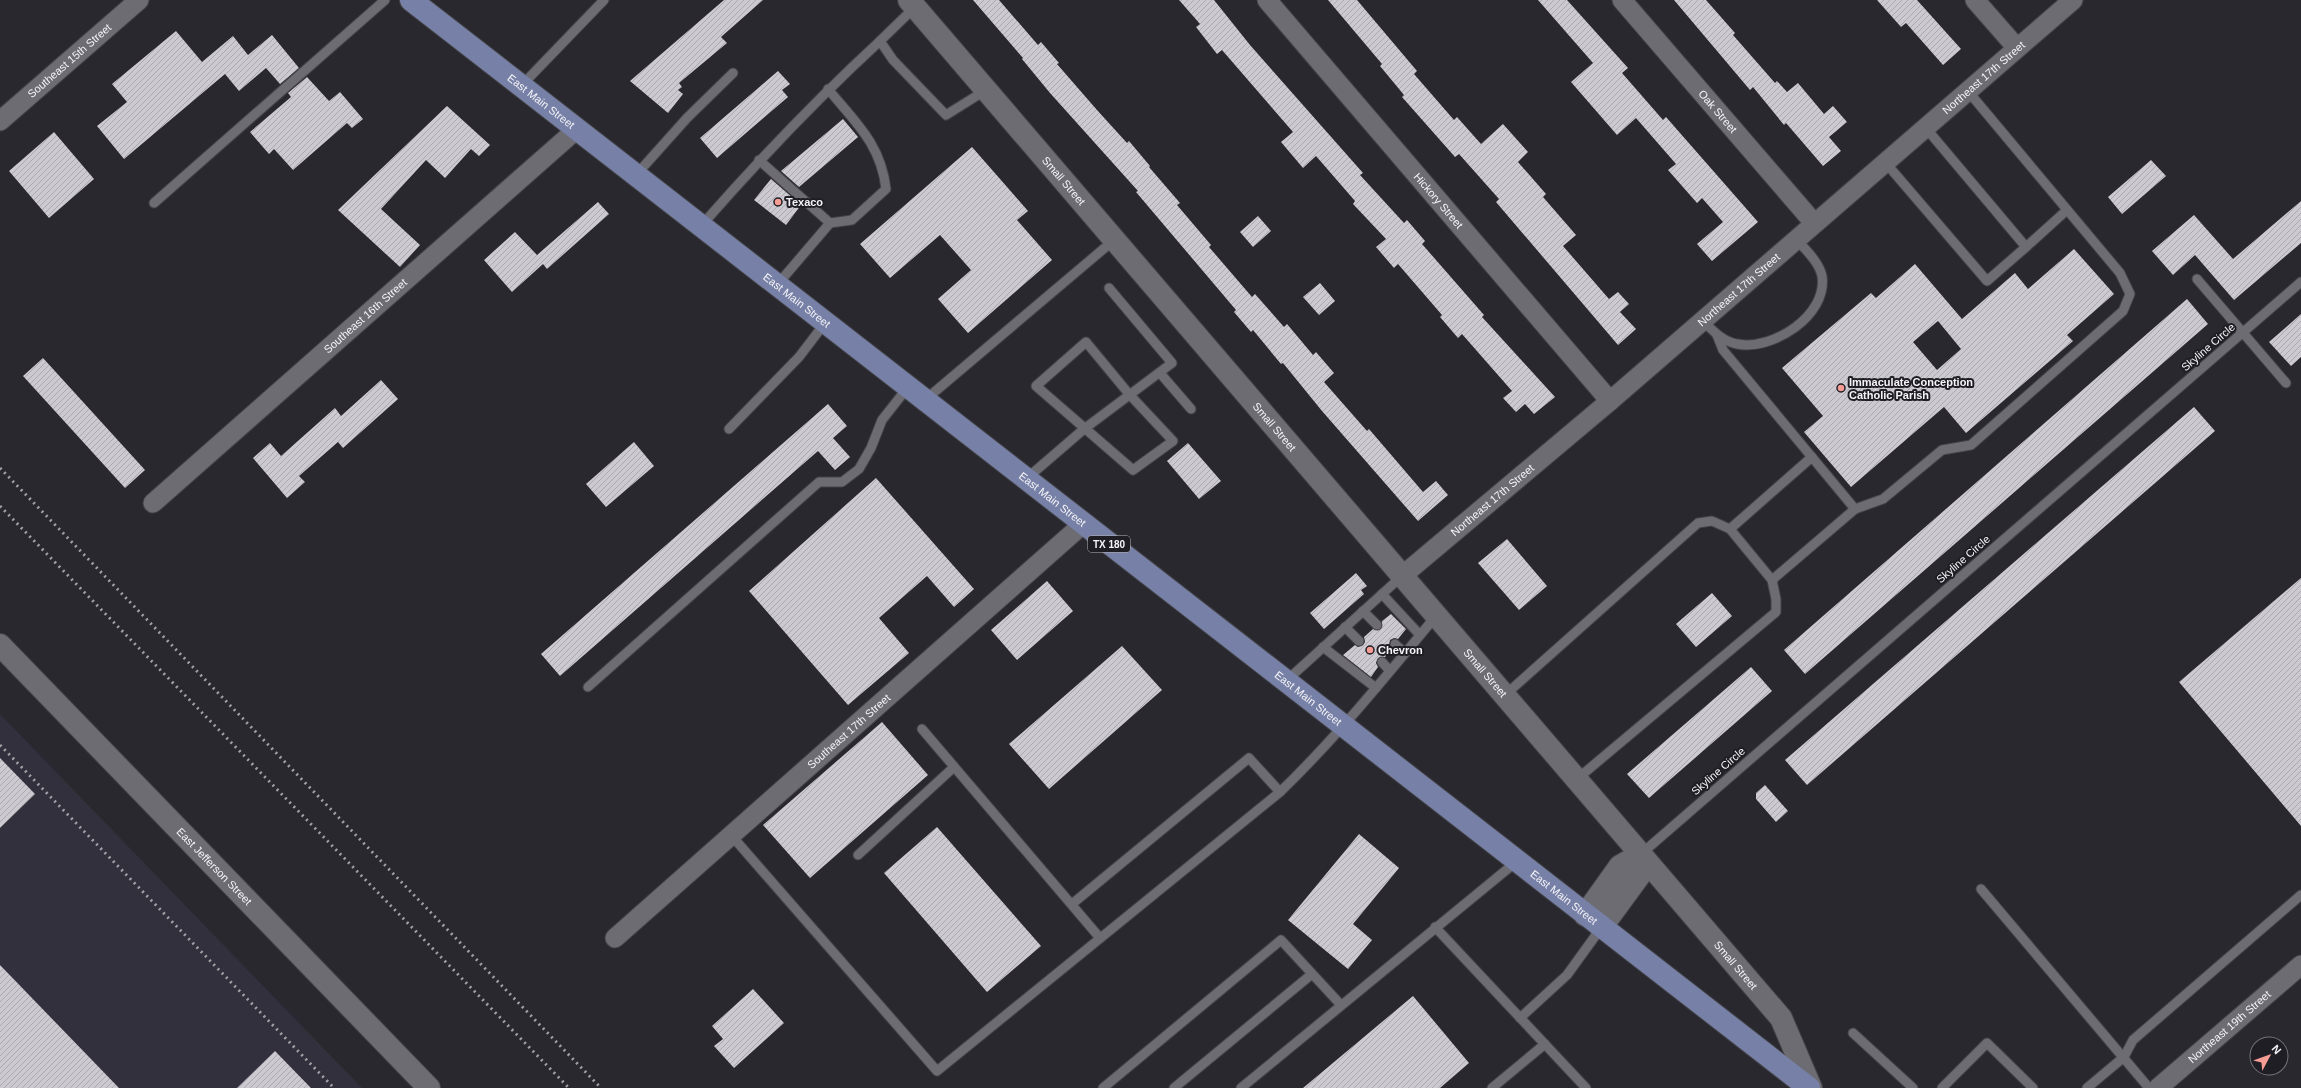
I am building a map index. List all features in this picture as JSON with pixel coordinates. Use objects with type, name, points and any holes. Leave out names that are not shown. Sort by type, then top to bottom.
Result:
[{"type":"main road","name":"East Main Street","points":[[411,0],[1593,922],[1810,1088]]},
{"type":"street","name":"Southeast 15th Street","points":[[0,120],[139,0]]},
{"type":"street","name":"Hickory Street","points":[[1267,0],[1610,401]]},
{"type":"street","name":"Oak Street","points":[[1622,0],[1814,223]]},
{"type":"street","points":[[1975,0],[2016,48]]},
{"type":"street","name":"Northeast 17th Street","points":[[1402,576],[1610,401],[2072,0]]},
{"type":"street","name":"Small Street","points":[[912,4],[1781,1018],[1810,1088]]},
{"type":"street","name":"Southeast 16th Street","points":[[153,503],[577,130]]},
{"type":"street","name":"Southeast 17th Street","points":[[615,938],[1083,524]]},
{"type":"street","name":"East Jefferson Street","points":[[0,645],[429,1088]]},
{"type":"street","points":[[1593,922],[1642,872],[1641,854]]},
{"type":"street","name":"Northeast 19th Street","points":[[2158,1088],[2301,965]]},
{"type":"lane","points":[[154,203],[385,0]]},
{"type":"lane","points":[[521,86],[604,0]]},
{"type":"lane","points":[[701,226],[759,160],[828,89],[880,41],[912,4]]},
{"type":"lane","points":[[880,41],[893,60],[946,115],[986,90]]},
{"type":"lane","points":[[636,175],[687,118],[733,73]]},
{"type":"lane","points":[[777,286],[830,222],[852,220],[886,189],[884,169],[871,141],[828,89]]},
{"type":"lane","points":[[1772,580],[1855,509],[1884,499],[1942,450],[1971,445],[2122,311],[2130,294],[2120,273],[1967,90]]},
{"type":"lane","points":[[1925,127],[2026,247]]},
{"type":"lane","points":[[759,160],[830,222]]},
{"type":"lane","points":[[1885,162],[1987,281],[2067,210]]},
{"type":"lane","points":[[1716,335],[1736,344],[1766,342],[1788,332],[1817,305],[1823,292],[1822,275],[1816,263],[1796,239]]},
{"type":"lane","points":[[925,400],[1114,240]]},
{"type":"lane","points":[[2197,280],[2286,383]]},
{"type":"lane","name":"Skyline Circle","points":[[1641,854],[2301,282]]},
{"type":"lane","points":[[1025,479],[1084,429],[1172,363],[1109,288]]},
{"type":"lane","points":[[1702,320],[1716,335],[1723,350],[1855,509]]},
{"type":"lane","points":[[729,429],[799,357],[825,323]]},
{"type":"lane","points":[[1086,342],[1129,394],[1173,441],[1133,470],[1084,429],[1036,386],[1086,342]]},
{"type":"lane","points":[[1160,373],[1191,409]]},
{"type":"lane","points":[[588,687],[819,482],[842,482],[859,469],[871,448],[882,420],[908,387]]},
{"type":"lane","points":[[1730,529],[1812,458]]},
{"type":"lane","points":[[1504,695],[1698,523],[1712,521],[1730,529],[1772,580],[1776,599],[1776,612],[1577,779]]},
{"type":"lane","points":[[1285,682],[1402,576]]},
{"type":"lane","points":[[1382,594],[1420,635]]},
{"type":"lane","points":[[1364,611],[1377,625]]},
{"type":"lane","points":[[731,835],[937,1071],[1280,792],[1314,759],[1343,727],[1436,616]]},
{"type":"lane","points":[[1345,627],[1359,641]]},
{"type":"lane","points":[[1395,644],[1405,653]]},
{"type":"lane","points":[[1323,647],[1376,688]]},
{"type":"lane","points":[[1382,662],[1390,671]]},
{"type":"lane","points":[[922,729],[1100,938]]},
{"type":"lane","points":[[1072,904],[1249,758],[1280,792]]},
{"type":"lane","points":[[858,855],[954,767]]},
{"type":"lane","points":[[1241,1088],[1435,927],[1516,862]]},
{"type":"lane","points":[[1981,888],[2149,1088]]},
{"type":"lane","points":[[2087,1088],[2124,1057],[2133,1040],[2301,895]]},
{"type":"lane","points":[[1520,1018],[1567,976],[1593,922]]},
{"type":"lane","points":[[1435,927],[1586,1088]]},
{"type":"lane","points":[[1103,1088],[1281,940],[1341,1005]]},
{"type":"lane","points":[[1174,1088],[1312,974]]},
{"type":"lane","points":[[1852,1033],[1913,1088]]},
{"type":"lane","points":[[1942,1088],[1987,1043],[2033,1088]]},
{"type":"lane","points":[[1492,1088],[1545,1044]]},
{"type":"shaded area","points":[[0,714],[362,1088],[0,1088]]},
{"type":"building","points":[[724,0],[763,0],[721,37],[727,43],[679,83],[682,87],[678,90],[683,94],[668,113],[630,81]]},
{"type":"building","points":[[973,0],[999,0],[1038,45],[1041,42],[1059,63],[1057,64],[1097,110],[1127,143],[1129,141],[1150,166],[1149,167],[1180,203],[1177,205],[1211,245],[1209,247],[1252,297],[1255,294],[1284,327],[1287,324],[1313,355],[1316,352],[1334,373],[1324,382],[1367,431],[1369,429],[1423,492],[1436,481],[1448,495],[1418,521],[1322,411],[1283,363],[1281,364],[1253,330],[1251,332],[1234,312],[1236,310],[1136,192],[1138,191],[1050,93],[1022,59],[1023,58]]},
{"type":"building","points":[[1179,0],[1214,0],[1250,45],[1363,173],[1360,175],[1404,223],[1407,220],[1425,241],[1422,244],[1484,315],[1482,317],[1555,397],[1534,414],[1525,404],[1516,412],[1503,398],[1512,391],[1462,334],[1458,338],[1440,317],[1442,315],[1398,264],[1394,268],[1376,247],[1386,239],[1353,204],[1355,201],[1316,156],[1303,168],[1281,142],[1293,132],[1222,50],[1217,54],[1196,27],[1200,24]]},
{"type":"building","points":[[1328,0],[1357,0],[1417,71],[1414,74],[1454,120],[1457,117],[1481,144],[1503,124],[1528,152],[1518,162],[1546,194],[1543,197],[1576,235],[1563,246],[1609,299],[1618,292],[1629,304],[1620,312],[1636,329],[1618,345],[1496,202],[1499,199],[1459,154],[1455,157],[1402,97],[1404,95],[1380,66],[1382,64]]},
{"type":"building","points":[[1538,0],[1567,0],[1628,68],[1622,73],[1663,120],[1666,117],[1758,222],[1712,261],[1697,244],[1723,222],[1702,198],[1697,203],[1668,170],[1676,164],[1636,118],[1617,135],[1571,82],[1593,63]]},
{"type":"building","points":[[1674,0],[1706,0],[1735,33],[1733,35],[1775,83],[1777,81],[1787,92],[1798,83],[1824,114],[1833,106],[1847,122],[1829,137],[1841,151],[1823,166],[1786,123],[1784,125],[1753,87],[1750,90]]},
{"type":"building","points":[[1877,0],[1917,0],[1961,49],[1943,65],[1906,23],[1901,27]]},
{"type":"building","points":[[176,31],[202,62],[233,36],[248,55],[272,35],[299,68],[280,84],[266,68],[239,91],[225,74],[124,159],[97,126],[127,102],[112,84]]},
{"type":"building","points":[[778,71],[790,84],[782,90],[788,97],[717,158],[700,138]]},
{"type":"building","points":[[307,77],[329,101],[340,92],[363,119],[352,128],[347,123],[293,170],[274,149],[269,154],[250,132],[291,97],[288,93]]},
{"type":"building","points":[[447,106],[490,145],[479,156],[471,149],[445,178],[426,160],[381,209],[420,245],[400,267],[338,210]]},
{"type":"building","points":[[843,119],[858,137],[799,187],[781,171]]},
{"type":"building","points":[[54,132],[94,179],[49,218],[9,171]]},
{"type":"building","points":[[972,147],[1028,211],[1017,220],[1052,260],[968,333],[938,299],[971,270],[940,235],[890,278],[860,244]]},
{"type":"building","points":[[2151,160],[2166,176],[2122,214],[2108,197]]},
{"type":"building","name":"Texaco","points":[[771,179],[801,205],[786,225],[754,200]]},
{"type":"building","points":[[2301,201],[2301,243],[2234,300],[2195,255],[2173,275],[2152,251],[2194,215],[2233,259]]},
{"type":"building","points":[[598,202],[609,214],[547,269],[543,264],[512,292],[484,260],[515,232],[537,255]]},
{"type":"building","points":[[1258,216],[1271,231],[1253,247],[1240,232]]},
{"type":"building","points":[[2074,249],[2114,294],[2067,335],[2073,341],[1966,433],[1944,407],[1851,487],[1804,432],[1823,416],[1782,368],[1871,293],[1876,298],[1915,264],[1962,319],[2015,273],[2028,289]],"holes":[[[1938,321],[1961,349],[1937,370],[1913,342]]]},
{"type":"building","points":[[1320,283],[1335,301],[1319,315],[1303,297]]},
{"type":"building","points":[[2187,299],[2208,324],[1805,674],[1784,650]]},
{"type":"building","points":[[2301,314],[2301,357],[2291,366],[2269,342]]},
{"type":"building","points":[[43,358],[145,470],[125,488],[23,376]]},
{"type":"building","points":[[381,380],[398,399],[343,448],[338,442],[299,476],[305,482],[287,498],[253,458],[270,443],[281,456],[335,408],[341,416]]},
{"type":"building","points":[[828,404],[847,426],[833,438],[850,457],[835,470],[818,451],[560,676],[541,654]]},
{"type":"building","points":[[2194,407],[2215,431],[1807,785],[1785,760]]},
{"type":"building","points":[[634,442],[654,466],[606,507],[586,484]]},
{"type":"building","points":[[1188,443],[1221,481],[1199,499],[1167,461]]},
{"type":"building","points":[[876,478],[974,589],[954,607],[927,576],[879,618],[909,653],[848,705],[749,591]]},
{"type":"building","points":[[1507,539],[1547,586],[1519,610],[1478,563]]},
{"type":"building","points":[[1356,573],[1367,586],[1361,590],[1364,594],[1324,629],[1310,613]]},
{"type":"building","points":[[2301,578],[2301,826],[2179,682]]},
{"type":"building","points":[[1047,581],[1073,611],[1017,660],[991,630]]},
{"type":"building","points":[[1712,593],[1732,616],[1696,647],[1676,624]]},
{"type":"building","name":"Chevron","points":[[1391,614],[1406,629],[1398,639],[1394,638],[1390,640],[1389,645],[1391,649],[1385,657],[1378,658],[1376,663],[1378,667],[1371,677],[1343,655],[1355,645],[1358,647],[1363,645],[1365,642],[1364,637],[1373,629],[1381,629],[1382,621]]},
{"type":"building","points":[[1122,646],[1162,690],[1049,789],[1009,744]]},
{"type":"building","points":[[1751,667],[1772,691],[1649,798],[1627,774]]},
{"type":"building","points":[[882,722],[928,775],[810,878],[763,825]]},
{"type":"building","points":[[0,758],[35,794],[0,828]]},
{"type":"building","points":[[1765,785],[1788,811],[1776,822],[1756,799],[1756,793]]},
{"type":"building","points":[[937,827],[1041,946],[987,992],[884,873]]},
{"type":"building","points":[[1359,834],[1399,868],[1353,924],[1372,940],[1348,969],[1288,920]]},
{"type":"building","points":[[0,965],[119,1088],[0,1088]]},
{"type":"building","points":[[753,989],[784,1023],[734,1068],[714,1046],[723,1039],[712,1026]]},
{"type":"building","points":[[1413,996],[1469,1063],[1440,1088],[1303,1088]]},
{"type":"building","points":[[275,1051],[311,1088],[237,1088]]},
{"type":"railway","points":[[0,468],[601,1088]]},
{"type":"railway","points":[[0,506],[569,1088]]},
{"type":"railway","points":[[0,745],[334,1088]]},
{"type":"place","name":"Texaco","points":[[778,202]]},
{"type":"place","name":"Immaculate Conception Catholic Parish","points":[[1841,388]]},
{"type":"place","name":"Chevron","points":[[1370,650]]}]
